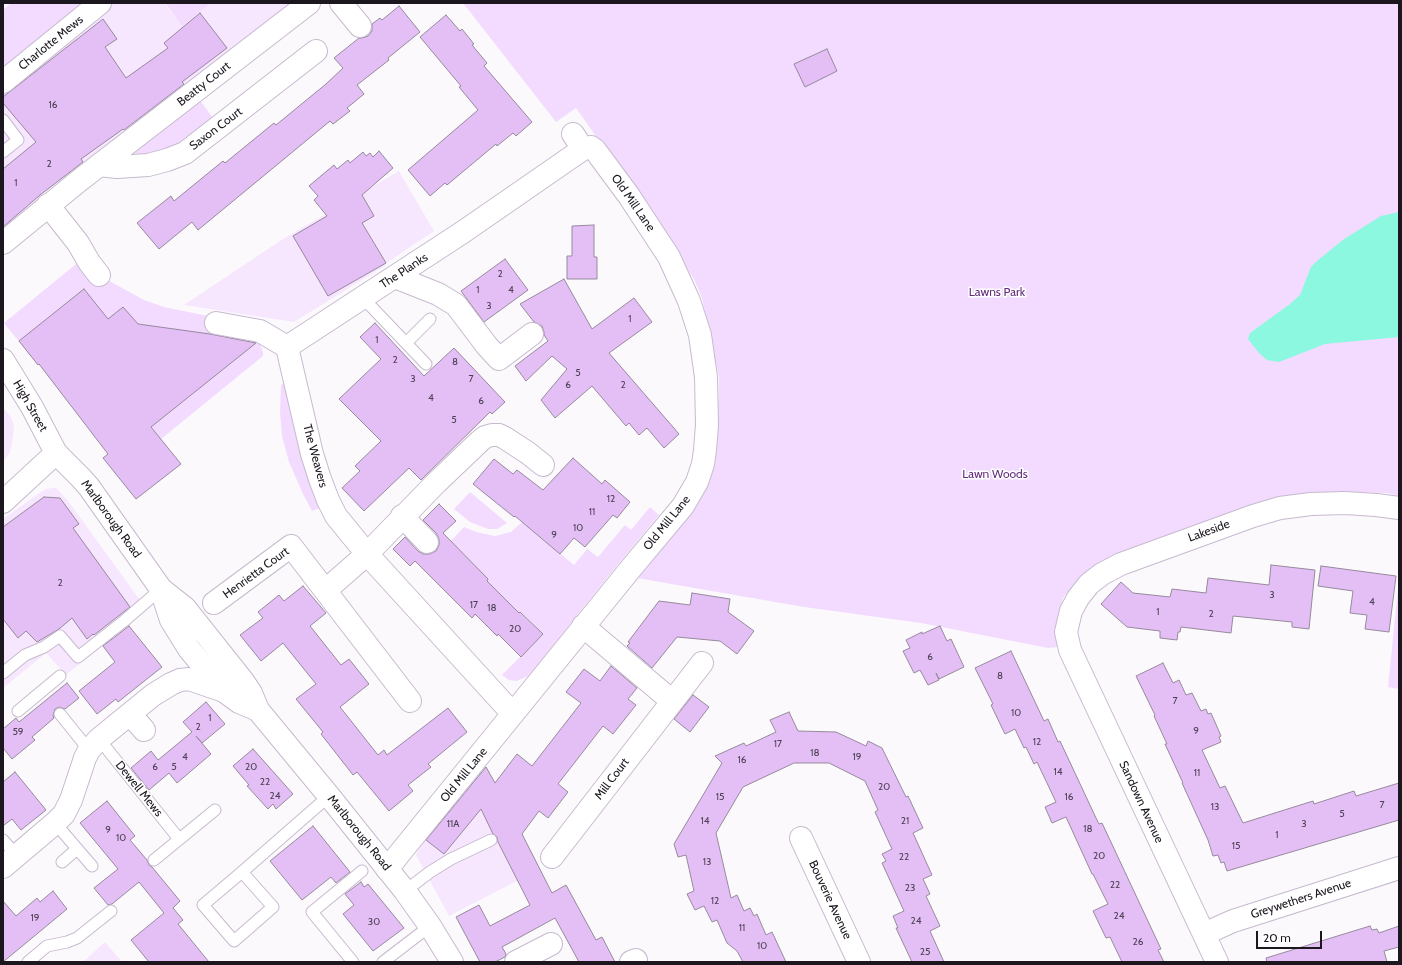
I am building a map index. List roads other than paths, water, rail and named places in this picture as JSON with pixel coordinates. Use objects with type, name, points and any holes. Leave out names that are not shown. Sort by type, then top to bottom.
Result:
[{"type":"street","name":"Charlotte Mews","points":[[3,82],[100,3]]},
{"type":"street","name":"Beatty Court","points":[[3,243],[99,165],[309,3]]},
{"type":"street","points":[[341,3],[360,26]]},
{"type":"street","name":"Saxon Court","points":[[99,165],[117,168],[148,165],[185,153],[316,51]]},
{"type":"street","name":"The Planks","points":[[287,347],[463,232],[578,141]]},
{"type":"street","name":"Old Mill Lane","points":[[387,869],[683,506],[697,482],[703,464],[706,450],[706,377],[700,335],[689,301],[676,270],[648,223],[593,148],[578,141]]},
{"type":"street","points":[[48,205],[72,234],[89,262],[99,275]]},
{"type":"street","points":[[395,277],[450,300],[499,359],[532,334]]},
{"type":"street","points":[[216,323],[260,331],[287,347]]},
{"type":"street","name":"The Weavers","points":[[287,347],[312,454],[328,500],[336,516],[367,554],[513,714]]},
{"type":"street","name":"High Street","points":[[3,360],[32,407],[56,453]]},
{"type":"street","points":[[326,590],[367,554],[402,516],[460,459],[485,437],[499,435],[543,466]]},
{"type":"street","points":[[3,502],[56,453]]},
{"type":"street","name":"Marlborough Road","points":[[56,453],[82,478],[89,487],[161,589],[185,608],[243,681],[251,693],[258,710],[405,891],[430,926],[452,962]]},
{"type":"street","name":"Lakeside","points":[[1067,640],[1066,632],[1071,611],[1078,598],[1089,584],[1102,574],[1121,564],[1220,527],[1280,508],[1311,504],[1345,503],[1399,508]]},
{"type":"street","points":[[402,516],[427,542]]},
{"type":"street","name":"Henrietta Court","points":[[214,603],[291,546],[410,701]]},
{"type":"street","name":"Marlborough Road","points":[[161,589],[170,620],[183,641],[224,691],[239,702],[258,710]]},
{"type":"street","points":[[584,626],[672,701]]},
{"type":"street","name":"Sandown Avenue","points":[[1067,640],[1074,659],[1217,962]]},
{"type":"street","name":"Mill Court","points":[[552,858],[702,663]]},
{"type":"street","points":[[8,854],[55,823],[64,814],[71,800],[85,758],[94,745],[160,689],[180,680],[189,679],[224,691]]},
{"type":"street","points":[[130,714],[144,730]]},
{"type":"street","name":"Bouverie Avenue","points":[[801,838],[859,962]]},
{"type":"street","name":"Greywethers Avenue","points":[[1204,934],[1232,921],[1399,868]]},
{"type":"street","points":[[516,962],[548,952]]},
{"type":"lane","points":[[3,120],[18,140],[3,152]]},
{"type":"lane","points":[[363,298],[426,364]]},
{"type":"lane","points":[[406,343],[430,319]]},
{"type":"lane","points":[[3,673],[25,655],[44,647],[60,636],[78,657],[124,621],[161,589]]},
{"type":"lane","points":[[18,711],[44,695],[60,676]]},
{"type":"lane","name":"Dewell Mews","points":[[60,714],[94,745],[179,839]]},
{"type":"lane","points":[[242,872],[273,907],[234,940],[203,905],[329,796]]},
{"type":"lane","points":[[154,860],[215,810]]},
{"type":"lane","points":[[55,823],[92,866]]},
{"type":"lane","points":[[405,891],[430,872],[451,859],[491,840]]},
{"type":"lane","points":[[62,862],[77,849]]},
{"type":"lane","points":[[353,962],[312,912],[362,871]]},
{"type":"lane","points":[[28,962],[47,946],[67,942],[77,938],[111,910]]},
{"type":"lane","points":[[383,962],[430,926]]},
{"type":"park label","name":"Lawns Park","points":[[997,292]]},
{"type":"park label","name":"Lawn Woods","points":[[995,474]]}]
